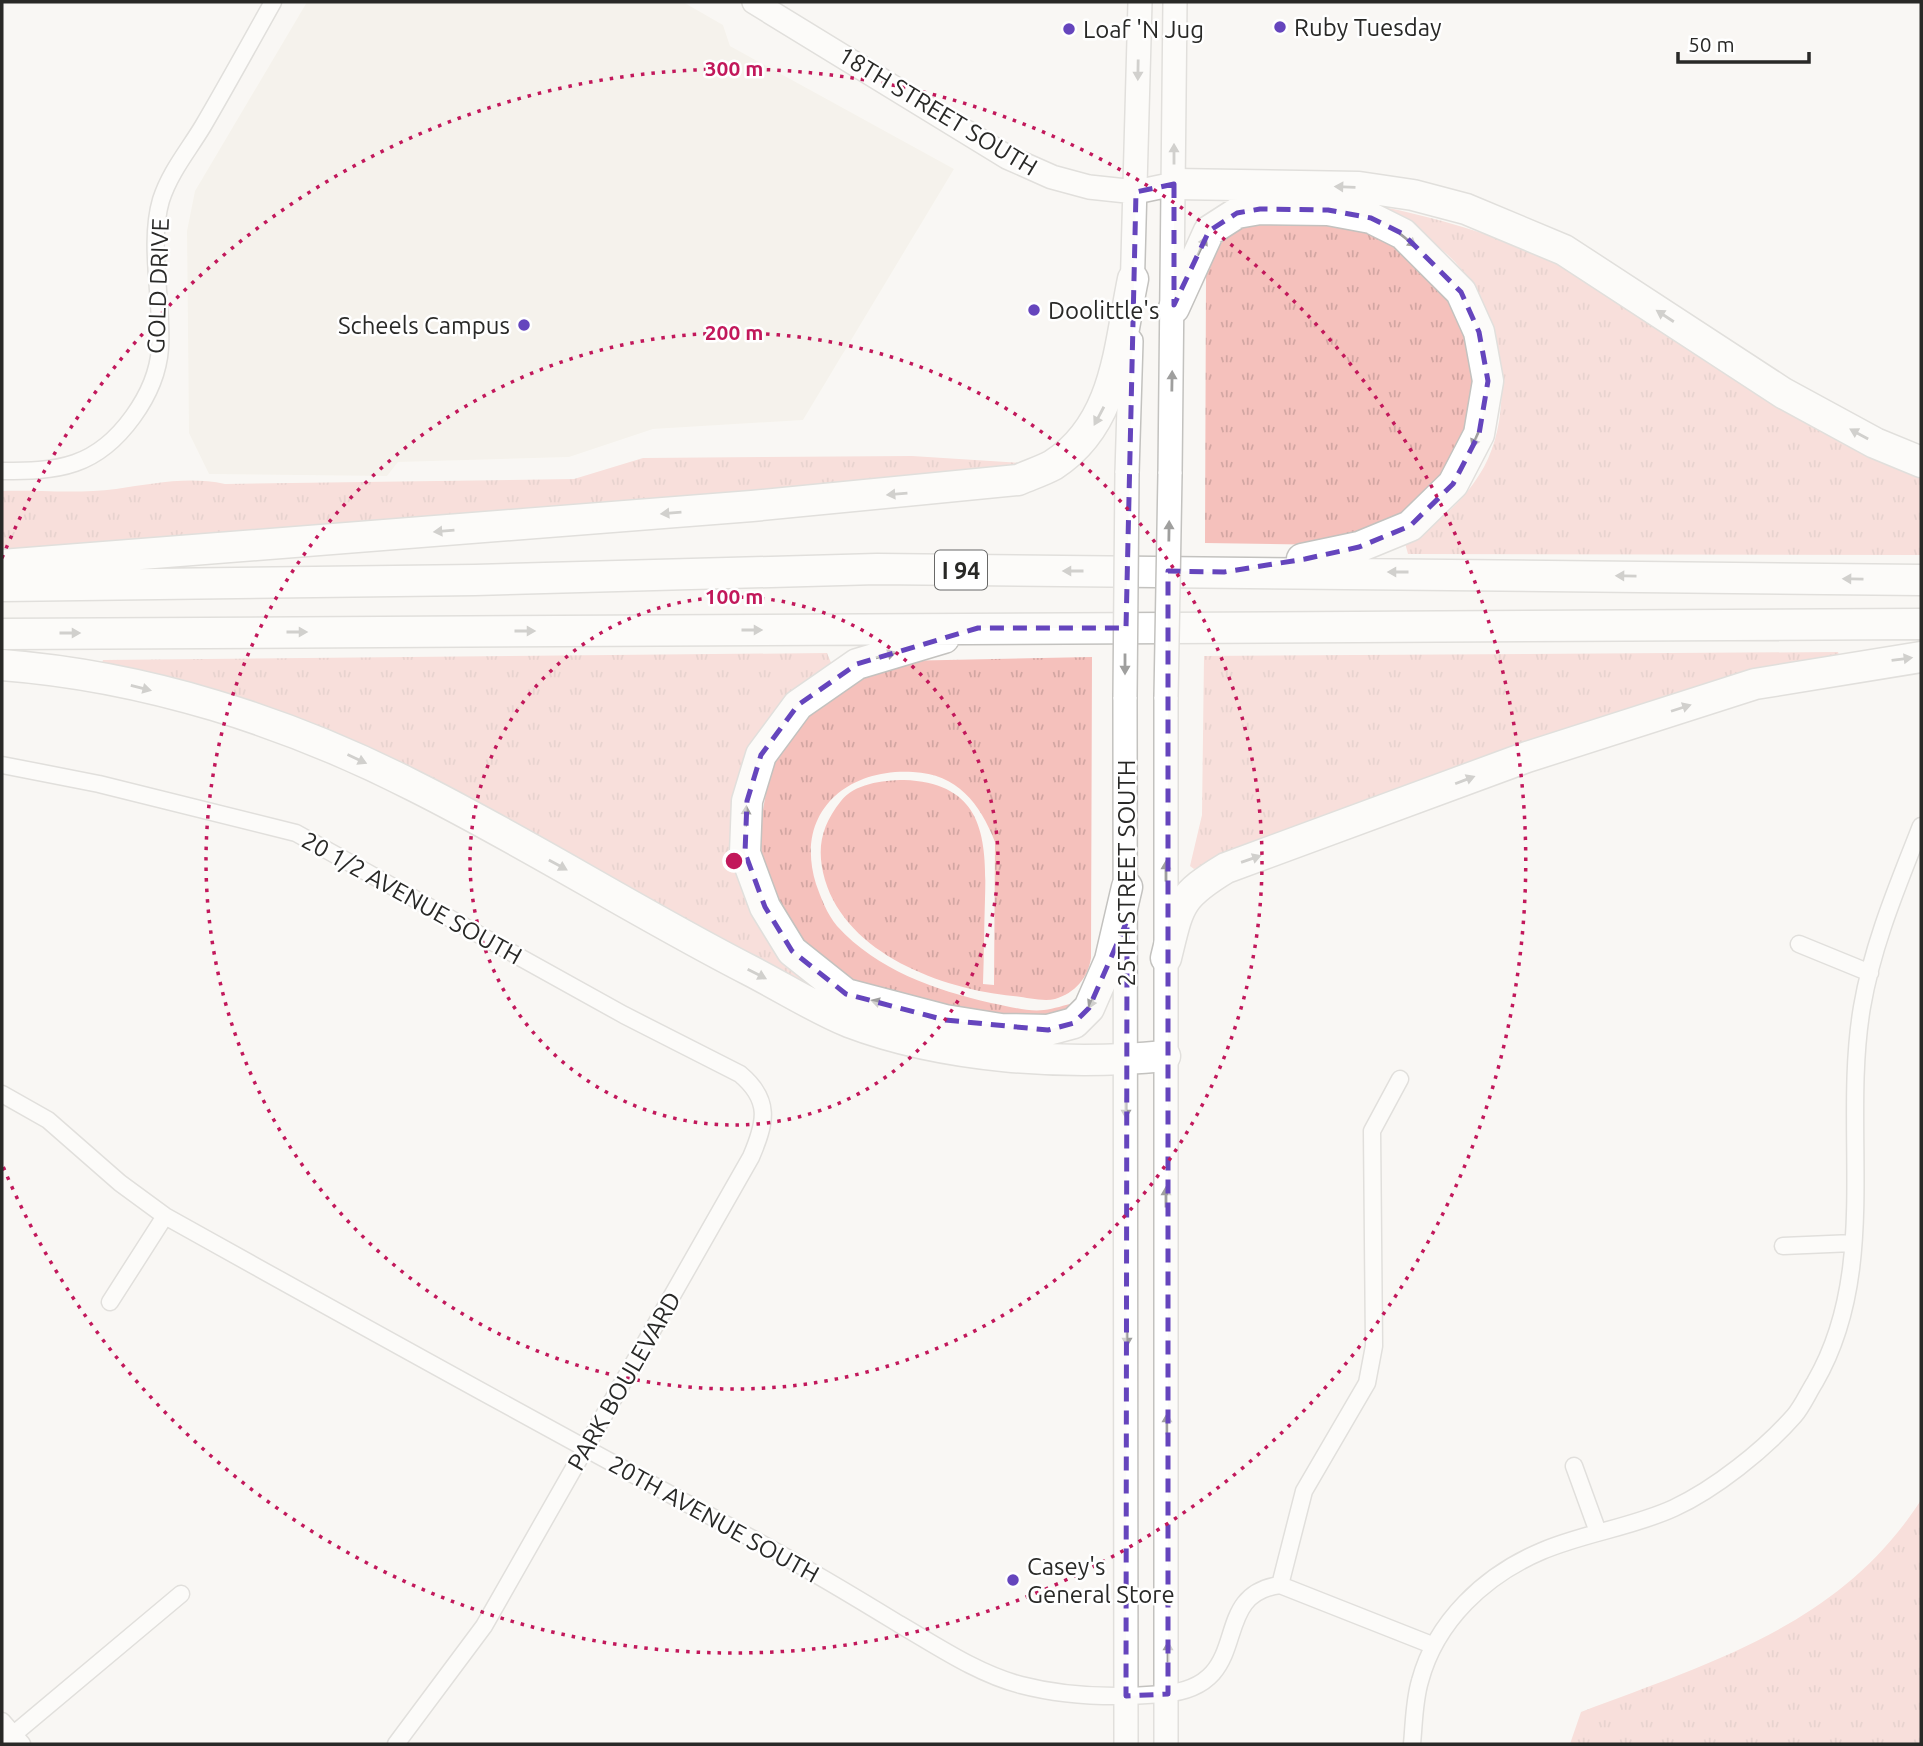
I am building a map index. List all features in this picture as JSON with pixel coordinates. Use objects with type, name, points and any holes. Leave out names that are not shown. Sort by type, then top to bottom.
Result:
[{"type":"highway","points":[[1174,184],[1359,187],[1413,195],[1466,209],[1564,250],[1783,393],[1875,443],[1921,462]]},
{"type":"highway","points":[[1174,308],[1209,230],[1237,213],[1260,209],[1328,210],[1371,219],[1403,234],[1429,257],[1461,292],[1479,332],[1488,381],[1479,434],[1453,484],[1410,526],[1359,547],[1224,572]]},
{"type":"highway","points":[[2,565],[765,505],[1018,480],[1053,465],[1086,437],[1100,416],[1110,390],[1133,279]]},
{"type":"highway","name":"I 94","points":[[2,586],[475,580],[877,569],[1921,580]]},
{"type":"highway","points":[[2,634],[1921,624]]},
{"type":"highway","points":[[978,628],[857,664],[798,705],[761,755],[747,801],[745,853],[765,908],[792,951],[846,994],[945,1020],[1001,1029],[1048,1030],[1074,1023],[1089,1008],[1110,960],[1127,887]]},
{"type":"highway","points":[[1166,958],[1179,905],[1198,885],[1226,868],[1527,757],[1755,684],[1921,657]]},
{"type":"highway","points":[[2,666],[65,670],[224,709],[302,734],[414,786],[710,950],[848,1021],[903,1039],[968,1052],[1126,1060],[1165,1056]]},
{"type":"main road","name":"18TH STREET SOUTH","points":[[754,2],[1007,157],[1052,177],[1089,187],[1136,191],[1174,184]]},
{"type":"main road","name":"25TH STREET SOUTH","points":[[1126,1744],[1125,697],[1127,473],[1140,2]]},
{"type":"main road","name":"25TH STREET SOUTH","points":[[1166,1744],[1166,697],[1174,308],[1175,2]]},
{"type":"street","name":"GOLD DRIVE","points":[[2,471],[54,468],[77,462],[101,448],[126,426],[149,390],[160,351],[157,231],[160,203],[170,177],[201,129],[273,2]]},
{"type":"street","name":"20 1/2 AVENUE SOUTH","points":[[2,765],[99,784],[296,833],[671,1039]]},
{"type":"street","points":[[1412,1744],[1419,1684],[1432,1645],[1466,1600],[1508,1569],[1542,1551],[1674,1508],[1739,1466],[1795,1415],[1841,1327],[1853,1243],[1858,1168],[1857,1053],[1878,936],[1921,826]]},
{"type":"street","points":[[1799,944],[1870,973]]},
{"type":"street","name":"PARK BOULEVARD","points":[[396,1744],[484,1626],[760,1136],[762,1100],[753,1086],[740,1074],[671,1039]]},
{"type":"street","points":[[1400,1079],[1372,1131],[1374,1346],[1367,1383],[1304,1491],[1280,1585],[1432,1645]]},
{"type":"street","name":"20TH AVENUE SOUTH","points":[[2,1094],[48,1120],[120,1183],[165,1216],[764,1545],[949,1654],[1019,1685],[1082,1695],[1126,1696],[1168,1694],[1194,1688],[1209,1679],[1222,1662],[1245,1599],[1264,1587],[1280,1585]]},
{"type":"street","points":[[110,1302],[165,1216]]},
{"type":"street","points":[[1783,1245],[1853,1243]]},
{"type":"street","points":[[1574,1466],[1598,1532]]},
{"type":"street","points":[[2,1721],[12,1741],[181,1594]]},
{"type":"highlighted area","points":[[1174,184],[1174,305],[1209,231],[1237,213],[1260,209],[1328,210],[1371,218],[1403,234],[1461,292],[1479,332],[1488,381],[1479,434],[1453,484],[1410,526],[1359,547],[1305,559],[1224,572],[1168,571],[1168,1694],[1126,1696],[1127,921],[1089,1008],[1074,1023],[1048,1030],[945,1020],[846,994],[792,951],[765,907],[745,853],[747,801],[761,755],[798,705],[857,664],[978,628],[1126,628],[1136,192]]},
{"type":"shaded area","name":"Scheels Campus","points":[[307,2],[683,2],[723,25],[730,46],[954,169],[803,420],[653,429],[569,457],[398,462],[387,476],[209,474],[189,433],[187,231],[195,191]]},
{"type":"green space","points":[[1355,202],[1412,213],[1470,229],[1579,272],[1921,474],[1921,555],[1408,554],[1405,543],[1449,511],[1484,467],[1500,416],[1499,360],[1484,307],[1455,262],[1421,235]]},
{"type":"green space","points":[[1305,221],[1376,233],[1444,282],[1478,367],[1469,442],[1407,518],[1332,545],[1205,543],[1206,276],[1221,243],[1231,234],[1255,224]]},
{"type":"green space","points":[[912,456],[1024,463],[1017,474],[2,557],[2,491],[73,492],[184,481],[225,484],[574,479],[643,458]]},
{"type":"green space","points":[[1838,652],[1841,661],[1194,869],[1190,866],[1202,815],[1204,656]]},
{"type":"green space","points":[[827,653],[832,665],[737,820],[821,988],[815,995],[494,819],[99,672],[103,660]]},
{"type":"green space","points":[[1092,657],[1091,958],[1084,978],[1069,993],[1055,999],[1034,999],[985,992],[928,976],[875,947],[854,928],[836,906],[822,869],[821,848],[825,829],[841,801],[861,787],[896,780],[930,783],[950,791],[964,802],[981,834],[985,876],[983,984],[994,985],[995,842],[974,803],[965,793],[942,778],[913,772],[889,773],[866,778],[847,787],[831,800],[819,816],[812,836],[811,859],[816,884],[833,921],[870,955],[889,966],[928,985],[991,1003],[1031,1010],[1075,1003],[1078,1008],[1052,1021],[906,1003],[840,975],[791,930],[764,867],[759,833],[769,775],[781,748],[805,713],[841,684],[899,661]]},
{"type":"green space","points":[[1921,1500],[1921,1744],[1570,1744],[1581,1712],[1725,1656],[1813,1609],[1853,1579],[1889,1543]]},
{"type":"place","name":"Ruby Tuesday","points":[[1280,27]]},
{"type":"place","name":"Loaf 'N Jug","points":[[1069,29]]},
{"type":"place","name":"Doolittle's","points":[[1034,310]]},
{"type":"place","name":"Scheels Campus","points":[[524,325]]},
{"type":"place","name":"Casey's General Store","points":[[1013,1580]]}]
